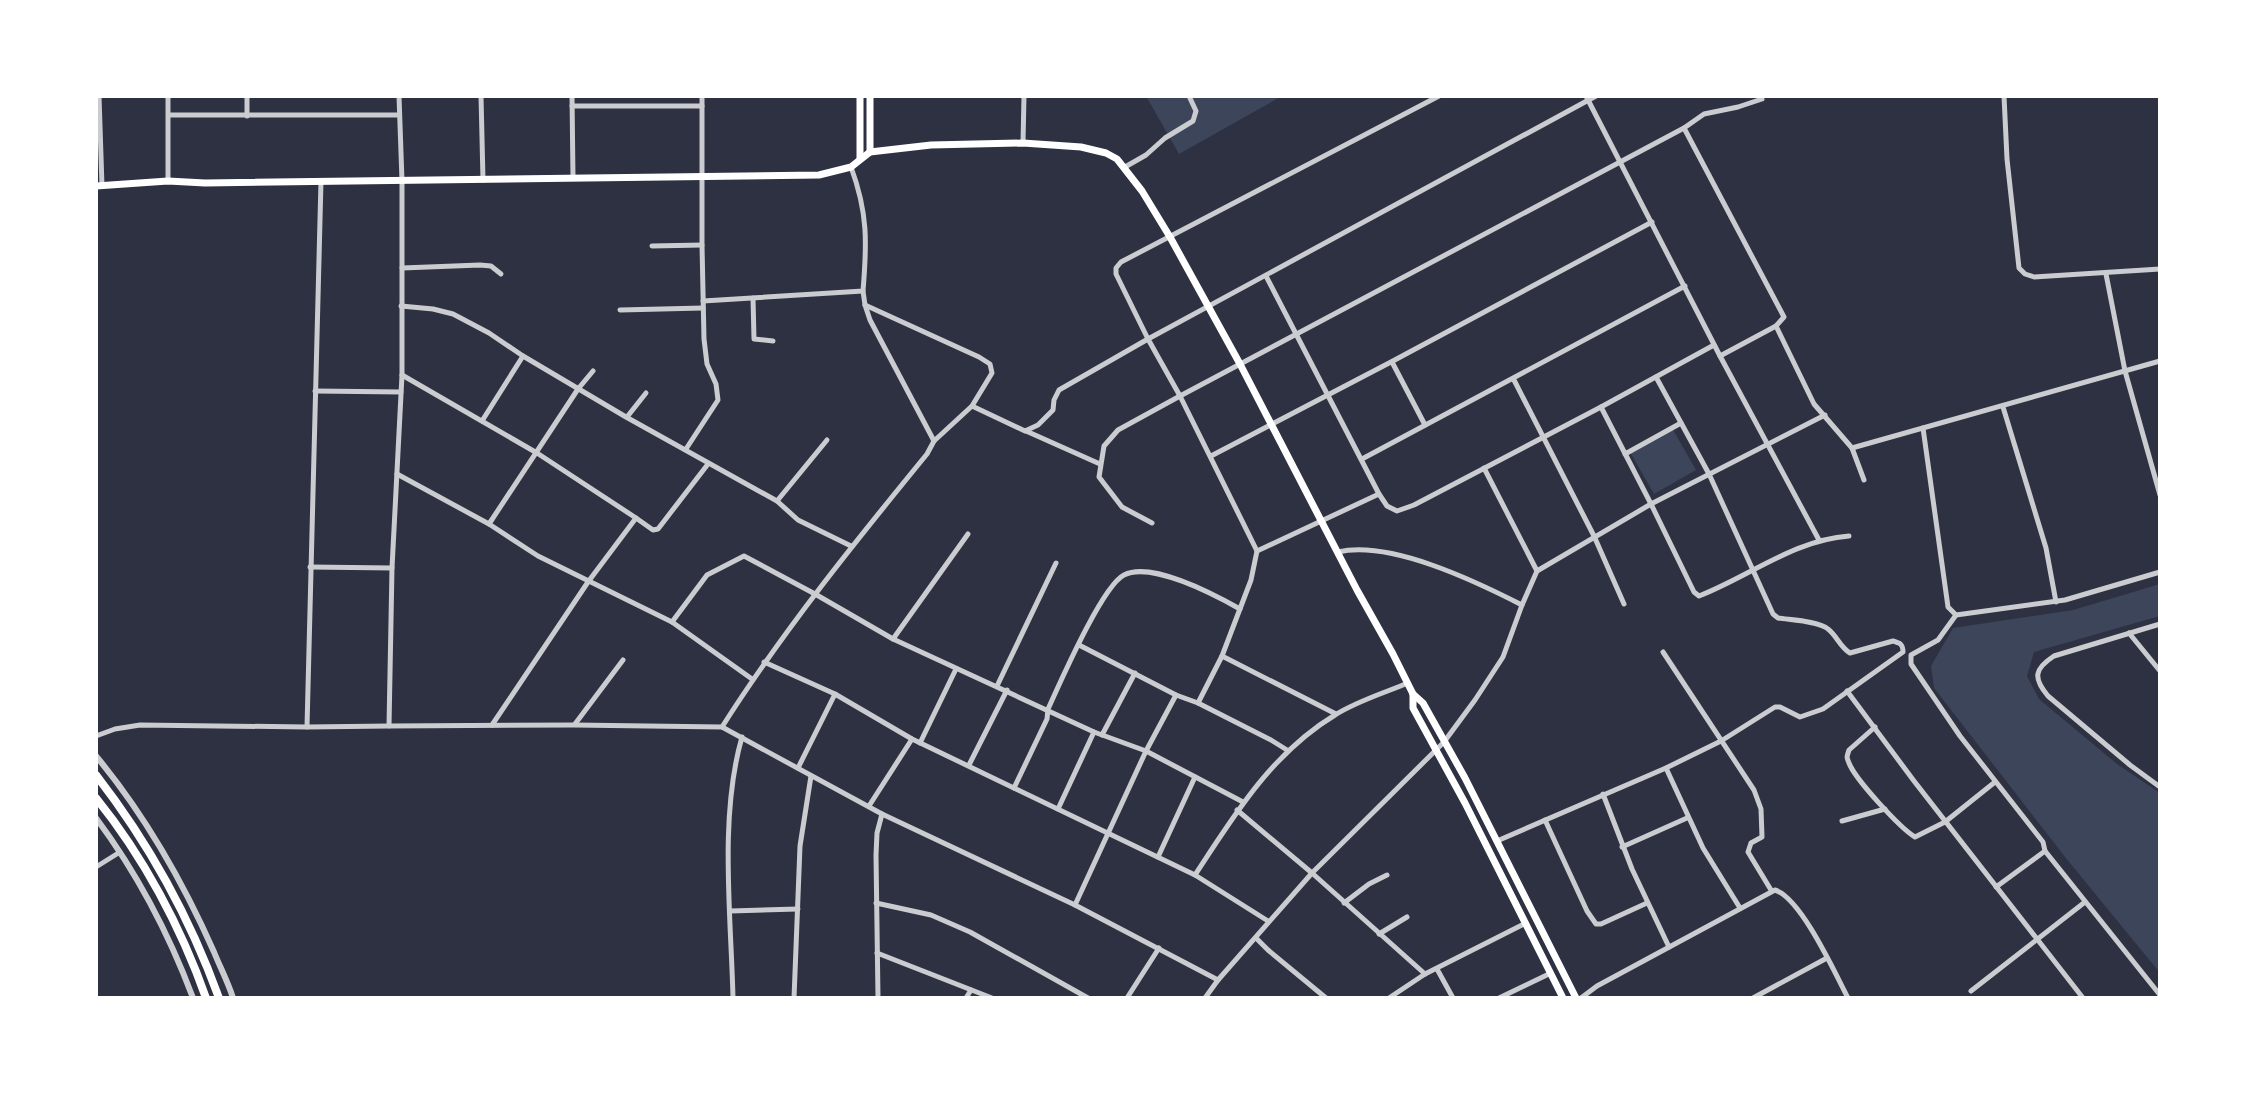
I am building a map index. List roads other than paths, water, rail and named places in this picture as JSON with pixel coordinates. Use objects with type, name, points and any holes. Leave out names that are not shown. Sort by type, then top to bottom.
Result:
[{"type":"highway","points":[[96,775],[147,848],[198,945],[219,998]]},
{"type":"highway","points":[[96,798],[153,884],[193,964],[206,998]]},
{"type":"main road","points":[[860,96],[860,158]]},
{"type":"main road","points":[[870,96],[870,152]]},
{"type":"main road","points":[[99,186],[168,181],[483,181],[819,175],[851,167],[870,152],[931,145],[1023,143],[1096,150],[1117,159],[1170,237],[1240,364],[1413,694],[1423,703],[1465,778],[1579,998]]},
{"type":"main road","points":[[1413,694],[1413,708],[1563,998]]},
{"type":"street","points":[[99,96],[99,186]]},
{"type":"street","points":[[168,96],[168,181]]},
{"type":"street","points":[[247,96],[247,116]]},
{"type":"street","points":[[389,726],[392,568],[402,375],[399,96]]},
{"type":"street","points":[[481,96],[483,181]]},
{"type":"street","points":[[572,96],[573,178]]},
{"type":"street","points":[[686,449],[718,400],[716,384],[707,364],[703,304],[702,96]]},
{"type":"street","points":[[1023,143],[1024,96]]},
{"type":"street","points":[[1125,167],[1193,121],[1196,111],[1189,96]]},
{"type":"street","points":[[1198,703],[1222,656],[1251,580],[1257,551],[1211,456],[1148,339],[1116,274],[1116,268],[1121,262],[1439,96]]},
{"type":"street","points":[[1025,431],[1038,425],[1053,410],[1059,390],[1587,98],[1596,96]]},
{"type":"street","points":[[2004,96],[2007,159],[2019,268],[2034,277],[2160,269]]},
{"type":"street","points":[[1587,98],[1819,540]]},
{"type":"street","points":[[1152,523],[1122,507],[1099,477],[1104,446],[1118,430],[1684,128],[1704,114],[1762,99]]},
{"type":"street","points":[[572,106],[702,106]]},
{"type":"street","points":[[169,115],[399,115]]},
{"type":"street","points":[[1684,128],[1784,317],[1776,326],[1720,356]]},
{"type":"street","points":[[851,167],[861,195],[866,228],[865,305],[934,441]]},
{"type":"street","points":[[307,727],[321,181]]},
{"type":"street","points":[[1211,456],[1652,222]]},
{"type":"street","points":[[652,246],[702,245]]},
{"type":"street","points":[[402,268],[480,265],[491,266],[501,274]]},
{"type":"street","points":[[2106,274],[2125,371],[2160,495]]},
{"type":"street","points":[[1266,276],[1379,494],[1392,510],[1405,509],[1714,345]]},
{"type":"street","points":[[1362,459],[1685,286]]},
{"type":"street","points":[[620,310],[863,291]]},
{"type":"street","points":[[753,298],[754,339],[773,341]]},
{"type":"street","points":[[722,727],[764,662],[851,546],[927,454],[934,441],[972,406],[992,373],[990,364],[979,357],[865,305]]},
{"type":"street","points":[[401,306],[453,314],[489,333],[578,389],[777,501],[798,520],[851,546]]},
{"type":"street","points":[[1776,326],[1814,404],[1852,448],[1864,480]]},
{"type":"street","points":[[482,421],[523,356]]},
{"type":"street","points":[[1852,448],[2160,361]]},
{"type":"street","points":[[1391,362],[1425,425]]},
{"type":"street","points":[[489,524],[593,371]]},
{"type":"street","points":[[402,375],[537,453],[653,530],[658,529],[708,464]]},
{"type":"street","points":[[1656,377],[1709,474],[1773,614],[1778,618],[1829,629],[1843,649],[1850,653],[1893,641],[1900,643],[1903,652]]},
{"type":"street","points":[[1514,380],[1594,536],[1624,604]]},
{"type":"street","points":[[315,391],[401,392]]},
{"type":"street","points":[[626,417],[646,393]]},
{"type":"street","points":[[972,406],[1100,464]]},
{"type":"street","points":[[1601,407],[1694,592],[1699,596],[1819,540],[1849,536]]},
{"type":"street","points":[[2003,407],[2046,548],[2056,602]]},
{"type":"street","points":[[1205,998],[1312,873],[1444,742],[1503,657],[1537,571],[1651,504],[1825,415]]},
{"type":"street","points":[[1625,454],[1681,423]]},
{"type":"street","points":[[1923,428],[1948,607],[1956,615]]},
{"type":"street","points":[[777,501],[827,440]]},
{"type":"street","points":[[1484,468],[1537,571]]},
{"type":"street","points":[[397,474],[489,524],[538,556],[672,622],[752,679]]},
{"type":"street","points":[[1257,551],[1379,494]]},
{"type":"street","points":[[492,726],[588,582],[636,518]]},
{"type":"street","points":[[893,639],[968,534]]},
{"type":"street","points":[[1338,552],[1366,550],[1441,568],[1524,601]]},
{"type":"street","points":[[672,622],[707,575],[744,556],[893,639],[1094,732],[1146,751],[1243,802]]},
{"type":"street","points":[[997,686],[1056,563]]},
{"type":"street","points":[[310,567],[392,568]]},
{"type":"street","points":[[1014,788],[1079,645],[1114,582],[1124,574],[1137,571],[1154,573],[1187,583],[1240,609]]},
{"type":"street","points":[[1903,652],[1911,655],[1938,640],[1956,615],[2085,596],[2160,572]]},
{"type":"street","points":[[2160,624],[2054,656],[2038,670],[2041,687],[2048,696],[2160,787]]},
{"type":"street","points":[[2129,633],[2160,671]]},
{"type":"street","points":[[1079,645],[1287,750]]},
{"type":"street","points":[[1663,652],[1758,800],[1762,837],[1751,843],[1748,852],[1771,890]]},
{"type":"street","points":[[1497,841],[1666,768],[1721,741],[1775,707],[1800,717],[1823,709],[1903,652]]},
{"type":"street","points":[[1911,655],[1911,664],[1931,696],[2043,842],[2045,851],[2160,995]]},
{"type":"street","points":[[1222,656],[1336,714]]},
{"type":"street","points":[[574,725],[623,660]]},
{"type":"street","points":[[764,662],[835,694],[920,743],[1195,875],[1268,921]]},
{"type":"street","points":[[920,743],[956,669]]},
{"type":"street","points":[[1102,735],[1135,673]]},
{"type":"street","points":[[1195,875],[1237,810],[1287,750],[1336,714],[1408,683]]},
{"type":"street","points":[[969,765],[1007,690]]},
{"type":"street","points":[[1847,691],[2083,998]]},
{"type":"street","points":[[798,768],[835,694]]},
{"type":"street","points":[[1075,905],[1146,751],[1176,695]]},
{"type":"street","points":[[96,736],[140,725],[722,727],[882,814],[1075,905],[1218,980]]},
{"type":"street","points":[[1875,727],[1855,743],[1847,755],[1853,770],[1885,809],[1915,837],[1945,822],[1995,782]]},
{"type":"street","points":[[1058,809],[1094,732]]},
{"type":"street","points":[[733,998],[731,789],[742,737]]},
{"type":"street","points":[[869,806],[912,739]]},
{"type":"street","points":[[96,756],[136,809],[176,873],[233,998]]},
{"type":"street","points":[[1666,768],[1687,818],[1740,908]]},
{"type":"street","points":[[794,998],[800,846],[811,776]]},
{"type":"street","points":[[1158,857],[1195,777]]},
{"type":"street","points":[[1603,794],[1622,847],[1669,947]]},
{"type":"street","points":[[1842,821],[1885,809]]},
{"type":"street","points":[[1237,810],[1425,974]]},
{"type":"street","points":[[878,998],[877,833],[882,814]]},
{"type":"street","points":[[96,818],[151,904],[193,998]]},
{"type":"street","points":[[1622,847],[1687,818]]},
{"type":"street","points":[[1545,820],[1596,924],[1647,903]]},
{"type":"street","points":[[1996,887],[2045,851]]},
{"type":"street","points":[[96,867],[120,852]]},
{"type":"street","points":[[1344,903],[1387,875]]},
{"type":"street","points":[[1579,998],[1771,890],[1780,891],[1800,912],[1848,998]]},
{"type":"street","points":[[1971,991],[2085,902]]},
{"type":"street","points":[[876,903],[931,915],[970,932],[1088,998]]},
{"type":"street","points":[[730,911],[798,909]]},
{"type":"street","points":[[1379,934],[1407,917]]},
{"type":"street","points":[[1389,998],[1425,974],[1526,923]]},
{"type":"street","points":[[1256,938],[1325,998]]},
{"type":"street","points":[[1127,998],[1159,948]]},
{"type":"street","points":[[877,953],[992,998]]},
{"type":"street","points":[[1753,998],[1827,958]]},
{"type":"street","points":[[1437,969],[1453,998]]},
{"type":"street","points":[[1499,998],[1551,973]]},
{"type":"street","points":[[966,998],[971,990]]}]
